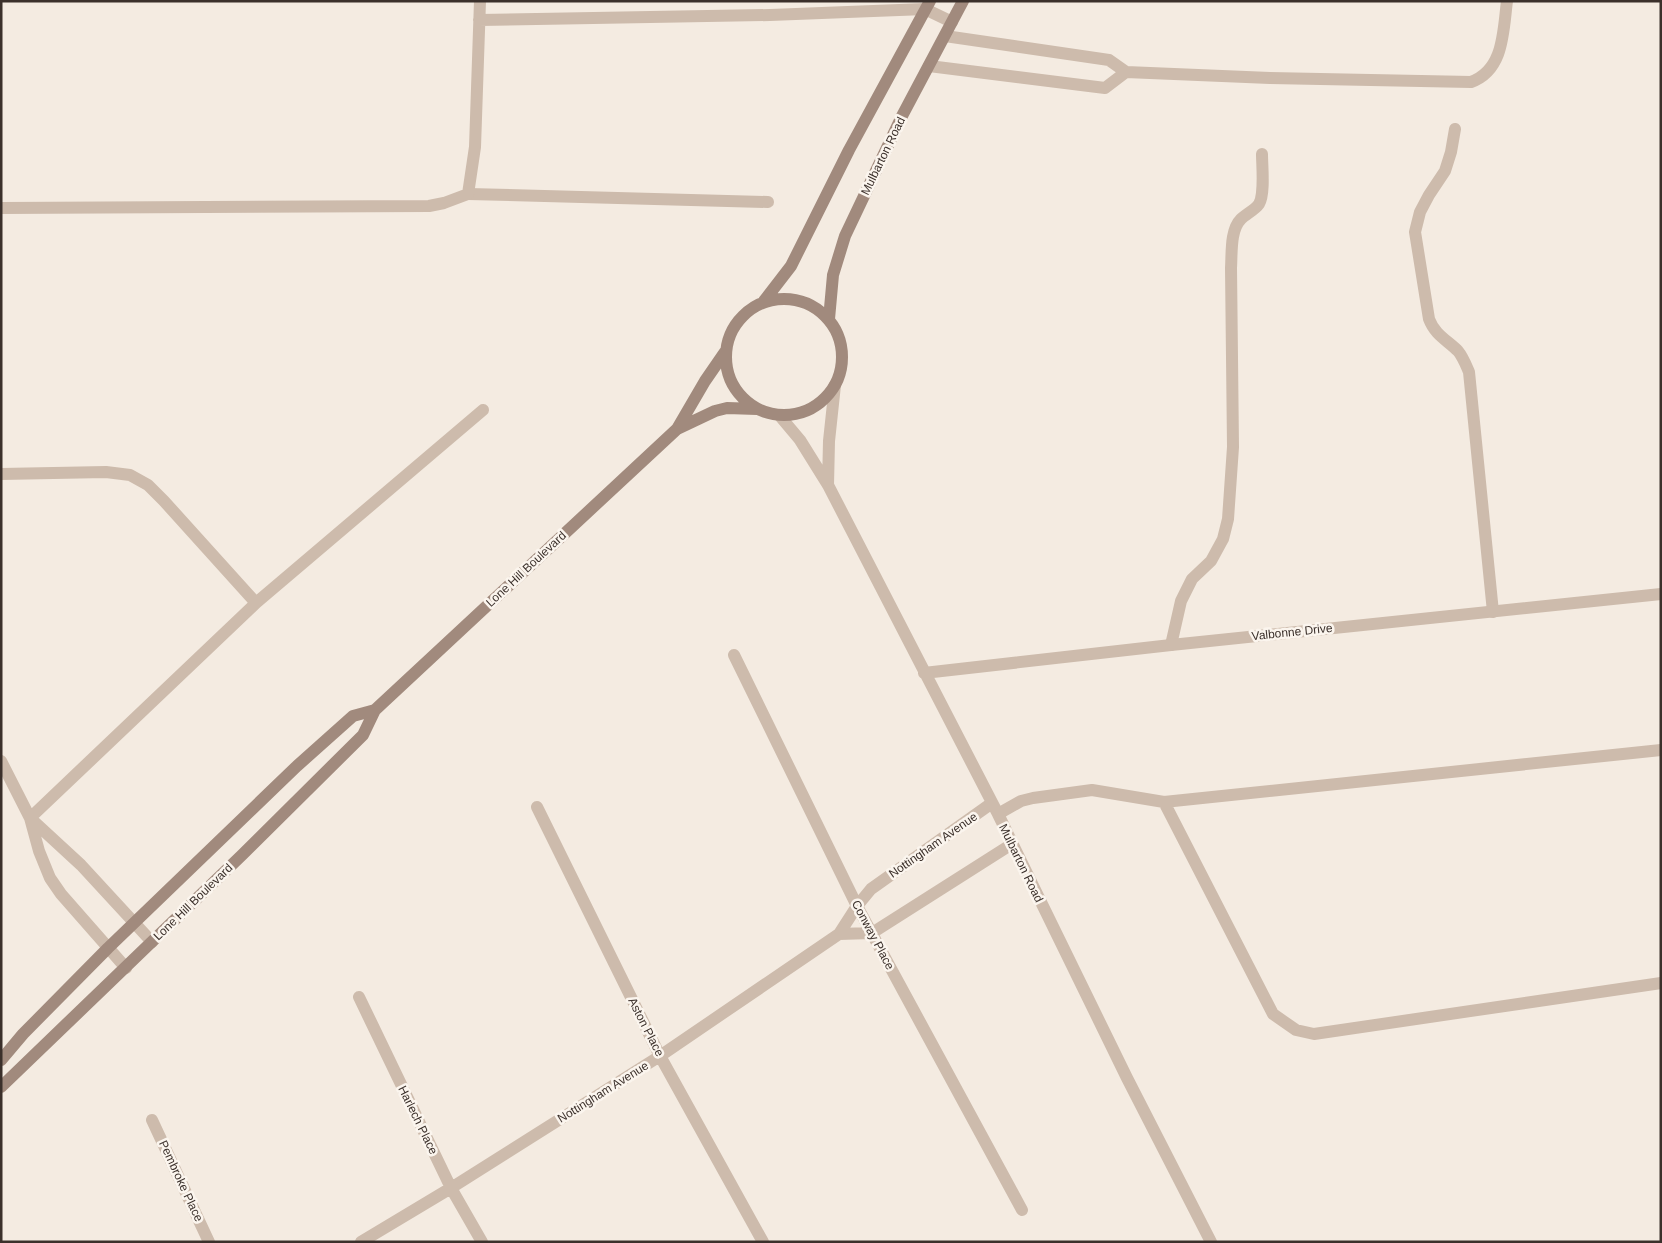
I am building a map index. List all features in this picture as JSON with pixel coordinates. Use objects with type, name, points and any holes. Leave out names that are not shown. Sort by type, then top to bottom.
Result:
[{"type":"street","points":[[468,194],[475,147],[480,1]]},
{"type":"street","name":"Mulbarton Road","points":[[829,319],[833,275],[845,236],[872,178],[963,1]]},
{"type":"street","points":[[945,36],[1109,60],[1126,72],[1270,78],[1471,82],[1480,79],[1496,62],[1503,36],[1507,1]]},
{"type":"street","points":[[479,20],[770,15],[928,5],[952,22]]},
{"type":"street","name":"Mulbarton Road","points":[[835,385],[821,402],[801,413],[779,415],[757,409],[739,394],[728,375],[725,352],[732,330],[745,313],[764,301],[790,266],[841,166],[928,5]]},
{"type":"street","points":[[929,66],[1105,88],[1126,72]]},
{"type":"street","points":[[1455,129],[1445,171],[1420,212],[1415,232],[1432,328],[1458,351],[1469,372],[1493,612]]},
{"type":"street","points":[[1171,645],[1181,601],[1192,578],[1211,561],[1224,540],[1228,519],[1233,447],[1231,276],[1233,240],[1235,228],[1240,220],[1258,205],[1261,197],[1262,154]]},
{"type":"street","points":[[1,208],[429,206],[444,203],[468,194],[768,202]]},
{"type":"street","name":"Mulbarton Road","points":[[764,301],[788,298],[811,304],[829,319],[840,339],[842,362],[835,385],[829,441],[828,485]]},
{"type":"street","name":"Lone Hill Boulevard","points":[[1,1087],[126,968],[364,735],[375,710],[677,429],[705,381],[725,352]]},
{"type":"street","name":"Lone Hill Boulevard","points":[[677,429],[715,411],[727,408],[757,409]]},
{"type":"street","points":[[30,818],[256,603],[483,410]]},
{"type":"street","name":"Mulbarton Road","points":[[779,415],[800,440],[828,485],[995,809],[1127,1078],[1211,1242]]},
{"type":"street","points":[[1,474],[106,472],[130,475],[148,486],[164,501],[256,603]]},
{"type":"street","name":"Valbonne Drive","points":[[924,673],[1171,645],[1661,594]]},
{"type":"street","name":"Conway Place","points":[[734,655],[857,906],[1022,1210]]},
{"type":"street","name":"Lone Hill Boulevard","points":[[1,1060],[23,1034],[134,922],[333,733],[353,716],[375,710]]},
{"type":"street","name":"Nottingham Avenue","points":[[361,1242],[451,1188],[660,1056],[839,934],[857,906],[871,889],[995,809],[1033,798],[1092,790],[1164,802],[1661,750]]},
{"type":"street","points":[[1,761],[30,818],[39,850],[50,878],[60,894],[126,968]]},
{"type":"street","points":[[1164,802],[1273,1014],[1296,1030],[1314,1034],[1661,983]]},
{"type":"street","name":"Aston Place","points":[[537,807],[660,1056],[763,1242]]},
{"type":"street","points":[[30,818],[81,865],[152,942]]},
{"type":"street","points":[[839,934],[872,933],[1012,844]]},
{"type":"street","name":"Harlech Place","points":[[359,997],[451,1188],[482,1242]]},
{"type":"street","name":"Pembroke Place","points":[[152,1120],[209,1242]]}]
